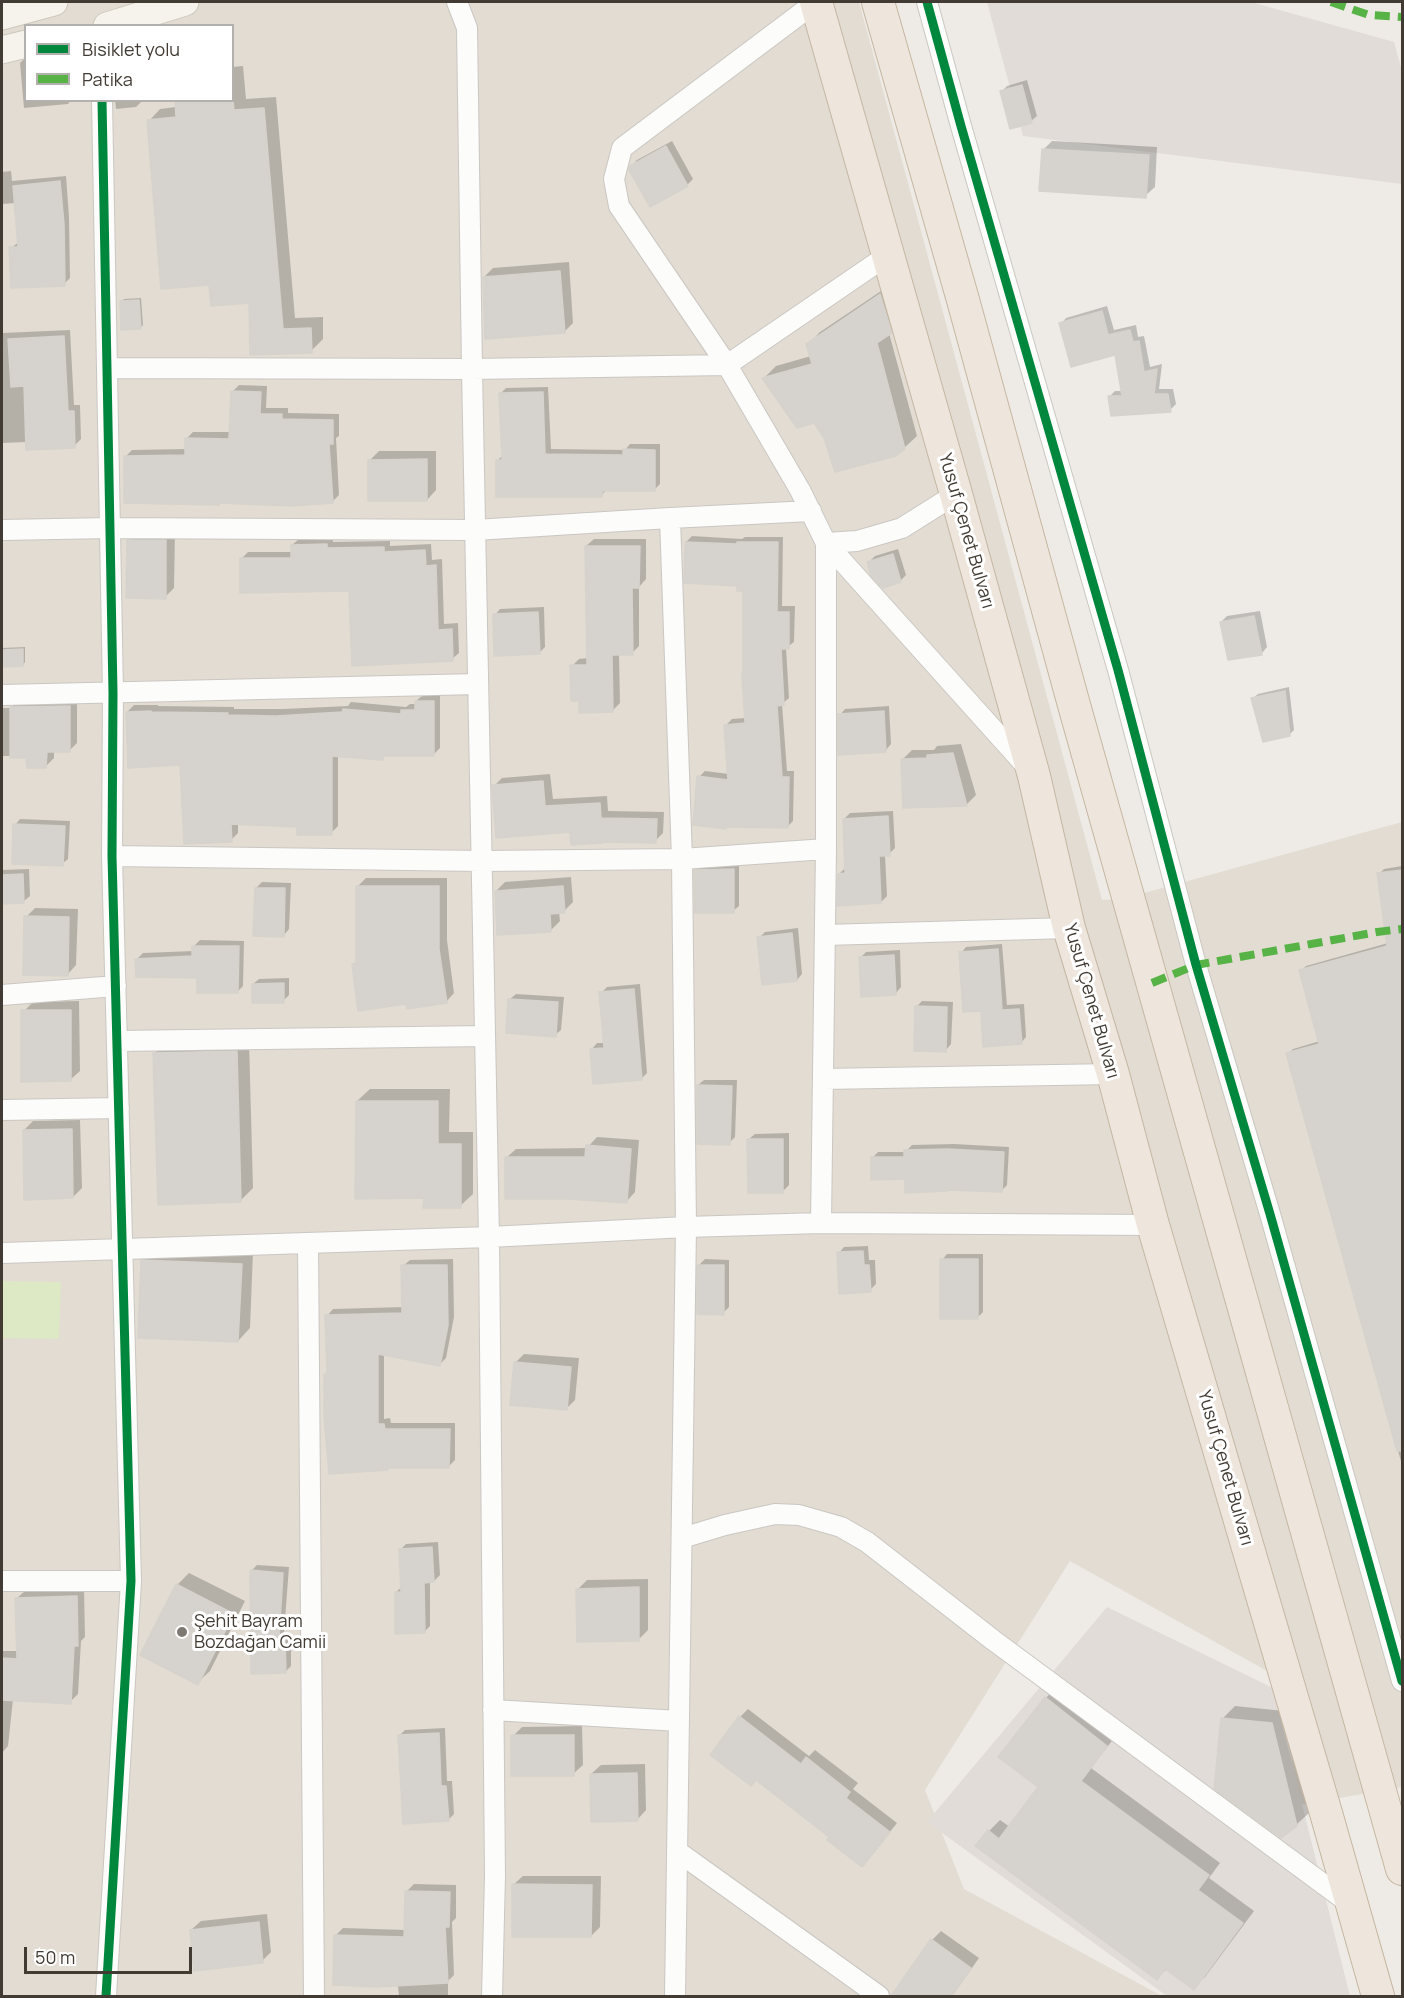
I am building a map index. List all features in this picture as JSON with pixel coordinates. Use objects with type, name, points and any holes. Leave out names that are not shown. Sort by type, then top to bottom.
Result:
[{"type":"highway","name":"Yusuf Çenet Bulvarı","points":[[816,2],[1034,776],[1069,928],[1113,1074],[1153,1225],[1378,1996]]},
{"type":"highway","points":[[878,2],[1402,1869]]},
{"type":"main road","points":[[2,16],[54,2]]},
{"type":"main road","points":[[114,24],[185,2]]},
{"type":"main road","points":[[2,50],[24,44]]},
{"type":"street","points":[[457,2],[467,28],[489,1237],[495,1876],[492,1996]]},
{"type":"street","points":[[816,2],[622,148],[614,179],[619,206],[727,365],[765,428],[826,543],[1034,776]]},
{"type":"street","points":[[927,2],[1118,670],[1197,965],[1402,1681]]},
{"type":"street","points":[[102,102],[113,693],[112,856],[131,1581],[106,1996]]},
{"type":"street","points":[[107,369],[472,369],[727,365],[888,255]]},
{"type":"street","points":[[826,543],[856,541],[902,528],[956,494]]},
{"type":"street","points":[[2,530],[110,528],[475,530],[811,512]]},
{"type":"street","points":[[670,518],[682,859],[686,1227],[675,1996]]},
{"type":"street","points":[[821,1223],[826,849],[826,543]]},
{"type":"street","points":[[2,695],[478,684]]},
{"type":"street","points":[[112,856],[482,861],[682,859],[826,849]]},
{"type":"street","points":[[825,935],[1069,928]]},
{"type":"street","points":[[2,995],[116,986]]},
{"type":"street","points":[[117,1041],[485,1036]]},
{"type":"street","points":[[823,1079],[1113,1074]]},
{"type":"street","points":[[2,1110],[119,1108]]},
{"type":"street","points":[[2,1253],[124,1251],[821,1223],[1153,1225]]},
{"type":"street","points":[[308,1244],[314,1996]]},
{"type":"street","points":[[682,1538],[725,1525],[775,1514],[799,1515],[841,1527],[867,1542],[993,1640],[1353,1906]]},
{"type":"street","points":[[2,1581],[131,1581]]},
{"type":"street","points":[[493,1710],[679,1721]]},
{"type":"street","points":[[677,1851],[879,1996]]},
{"type":"shaded area","points":[[2,2],[859,2],[1102,900],[1126,898],[1402,822],[1402,1787],[1300,1805],[1276,1676],[1070,1561],[925,1790],[964,1889],[1162,1996],[2,1996]]},
{"type":"shaded area","points":[[987,2],[1251,2],[1394,42],[1402,71],[1402,184],[1023,136]]},
{"type":"shaded area","points":[[1107,1607],[1273,1688],[1350,1996],[1167,1996],[927,1822]]},
{"type":"green space","points":[[2,1281],[61,1282],[59,1339],[2,1338]]},
{"type":"building","points":[[1022,85],[1032,123],[1010,129],[1000,91]]},
{"type":"building","points":[[175,102],[233,102],[234,110],[264,108],[283,329],[311,328],[312,353],[250,355],[249,303],[211,306],[209,285],[161,289],[147,120],[176,117]]},
{"type":"building","points":[[666,146],[688,186],[650,207],[629,170],[630,166]]},
{"type":"building","points":[[1042,149],[1149,155],[1146,198],[1039,191]]},
{"type":"building","points":[[60,181],[64,224],[65,286],[11,288],[9,247],[18,247],[13,186]]},
{"type":"building","points":[[560,271],[565,333],[485,339],[483,277]]},
{"type":"building","points":[[880,294],[892,333],[877,343],[905,449],[896,456],[835,472],[824,438],[814,423],[797,428],[762,378],[812,364],[806,344]]},
{"type":"building","points":[[139,300],[141,329],[121,330],[120,301]]},
{"type":"building","points":[[1102,311],[1108,335],[1130,330],[1133,342],[1139,341],[1144,372],[1157,369],[1154,394],[1168,394],[1171,412],[1111,416],[1108,396],[1122,396],[1115,355],[1071,367],[1059,323]]},
{"type":"building","points":[[64,336],[68,411],[74,411],[75,448],[26,450],[24,386],[11,387],[8,339]]},
{"type":"building","points":[[231,391],[261,392],[260,414],[282,414],[282,419],[333,420],[333,444],[329,444],[333,503],[292,506],[124,503],[124,456],[185,455],[185,438],[229,439]]},
{"type":"building","points":[[543,392],[545,454],[623,455],[623,449],[655,450],[655,491],[602,491],[602,497],[496,497],[496,460],[502,460],[499,393]]},
{"type":"building","points":[[427,459],[427,501],[368,501],[368,460]]},
{"type":"building","points":[[127,540],[166,540],[166,599],[126,598]]},
{"type":"building","points":[[685,542],[737,544],[737,542],[778,542],[777,612],[789,612],[789,649],[781,649],[784,705],[777,706],[782,777],[789,777],[788,828],[726,827],[726,829],[693,825],[697,776],[728,780],[724,725],[745,723],[742,673],[743,591],[737,591],[737,586],[684,583]]},
{"type":"building","points":[[327,544],[327,548],[384,547],[384,552],[425,550],[426,566],[436,565],[438,630],[452,629],[453,661],[352,666],[349,591],[240,593],[240,558],[291,558],[291,545]]},
{"type":"building","points":[[585,546],[640,546],[639,588],[632,588],[633,655],[612,655],[613,712],[579,713],[579,701],[571,701],[570,665],[587,665]]},
{"type":"building","points":[[893,554],[901,582],[883,588],[871,576],[867,562]]},
{"type":"building","points":[[538,612],[540,654],[494,656],[493,614]]},
{"type":"building","points":[[1254,616],[1262,655],[1228,660],[1220,622]]},
{"type":"building","points":[[23,649],[23,666],[2,667],[2,650]]},
{"type":"building","points":[[1285,691],[1290,736],[1263,742],[1251,698]]},
{"type":"building","points":[[415,701],[434,701],[434,756],[383,756],[383,760],[332,756],[332,835],[297,835],[297,827],[231,824],[232,842],[184,844],[180,765],[128,768],[126,712],[276,716],[342,712],[343,709],[401,714],[401,710],[415,710]]},
{"type":"building","points":[[70,706],[70,752],[47,752],[46,768],[27,768],[26,758],[10,758],[10,707]]},
{"type":"building","points":[[884,711],[886,752],[838,755],[838,714]]},
{"type":"building","points":[[953,753],[967,806],[903,808],[901,759],[927,758],[927,755]]},
{"type":"building","points":[[543,781],[545,806],[600,803],[601,818],[657,819],[656,843],[602,842],[571,845],[570,832],[496,838],[492,785]]},
{"type":"building","points":[[888,816],[890,856],[879,856],[881,903],[837,906],[838,874],[845,873],[843,819]]},
{"type":"building","points":[[13,824],[65,826],[63,866],[12,864]]},
{"type":"building","points":[[734,869],[734,913],[695,913],[694,870]]},
{"type":"building","points":[[1402,870],[1402,1451],[1397,1451],[1286,1053],[1319,1044],[1299,970],[1387,946],[1377,873]]},
{"type":"building","points":[[23,874],[24,903],[2,904],[2,875]]},
{"type":"building","points":[[356,886],[439,886],[439,949],[447,1003],[407,1009],[406,1004],[358,1011],[352,964],[356,963]]},
{"type":"building","points":[[563,886],[565,913],[550,914],[551,932],[497,935],[495,891]]},
{"type":"building","points":[[255,888],[285,888],[284,937],[253,936]]},
{"type":"building","points":[[24,916],[69,917],[68,976],[23,975]]},
{"type":"building","points":[[792,933],[797,981],[762,985],[757,937]]},
{"type":"building","points":[[192,946],[239,946],[238,993],[197,993],[197,978],[136,977],[135,959],[192,956]]},
{"type":"building","points":[[998,949],[1002,1010],[1019,1009],[1022,1044],[983,1047],[981,1011],[963,1012],[959,952]]},
{"type":"building","points":[[894,955],[896,995],[861,997],[859,957]]},
{"type":"building","points":[[284,983],[284,1003],[252,1003],[252,984]]},
{"type":"building","points":[[634,989],[642,1080],[593,1084],[590,1049],[604,1048],[599,992]]},
{"type":"building","points":[[508,999],[558,1002],[556,1037],[506,1033]]},
{"type":"building","points":[[915,1006],[947,1007],[946,1052],[914,1051]]},
{"type":"building","points":[[21,1010],[71,1010],[71,1081],[21,1082]]},
{"type":"building","points":[[237,1051],[241,1202],[158,1205],[153,1053]]},
{"type":"building","points":[[697,1085],[732,1086],[730,1145],[697,1144]]},
{"type":"building","points":[[356,1101],[438,1101],[438,1144],[461,1144],[461,1208],[423,1208],[424,1198],[355,1199]]},
{"type":"building","points":[[72,1129],[73,1198],[24,1200],[23,1130]]},
{"type":"building","points":[[747,1139],[783,1139],[783,1193],[748,1193]]},
{"type":"building","points":[[586,1145],[631,1149],[627,1203],[568,1199],[505,1199],[505,1157],[585,1157]]},
{"type":"building","points":[[948,1149],[1004,1152],[1002,1192],[947,1190],[905,1193],[905,1179],[871,1180],[871,1157],[904,1157],[904,1150]]},
{"type":"building","points":[[863,1251],[864,1265],[869,1265],[871,1292],[839,1294],[837,1252]]},
{"type":"building","points":[[940,1259],[978,1259],[978,1319],[940,1319]]},
{"type":"building","points":[[141,1260],[242,1264],[238,1342],[138,1338]]},
{"type":"building","points":[[401,1265],[447,1265],[448,1325],[440,1366],[378,1354],[378,1424],[384,1424],[385,1429],[450,1429],[449,1468],[387,1468],[388,1470],[329,1474],[324,1416],[324,1374],[327,1374],[325,1315],[402,1313]]},
{"type":"building","points":[[697,1265],[724,1265],[724,1315],[697,1314]]},
{"type":"building","points":[[514,1362],[571,1367],[567,1410],[510,1405]]},
{"type":"building","points":[[432,1547],[434,1582],[424,1583],[425,1633],[395,1634],[395,1592],[401,1592],[399,1549]]},
{"type":"building","points":[[250,1570],[283,1573],[279,1638],[285,1638],[286,1673],[251,1674]]},
{"type":"building","name":"Şehit Bayram Bozdağan Camii","points":[[176,1584],[234,1614],[198,1685],[140,1655]]},
{"type":"building","points":[[639,1587],[639,1641],[577,1642],[576,1589]]},
{"type":"building","points":[[77,1596],[78,1646],[74,1646],[71,1704],[2,1700],[2,1658],[17,1659],[15,1598]]},
{"type":"building","points":[[1045,1697],[1107,1746],[1081,1781],[1209,1875],[1198,1890],[1243,1923],[1194,1990],[1165,1969],[1157,1980],[975,1846],[988,1830],[999,1839],[1038,1787],[998,1757]]},
{"type":"building","points":[[739,1716],[801,1764],[806,1757],[850,1792],[846,1798],[890,1832],[862,1867],[827,1840],[829,1837],[756,1780],[751,1786],[710,1755]]},
{"type":"building","points":[[1221,1718],[1272,1723],[1297,1826],[1281,1838],[1214,1789]]},
{"type":"building","points":[[439,1733],[441,1786],[446,1786],[449,1821],[403,1824],[398,1735]]},
{"type":"building","points":[[511,1735],[574,1735],[574,1776],[511,1776]]},
{"type":"building","points":[[637,1773],[638,1821],[591,1822],[590,1774]]},
{"type":"building","points":[[512,1884],[592,1885],[591,1937],[512,1937]]},
{"type":"building","points":[[405,1891],[450,1892],[449,1927],[445,1927],[448,1983],[376,1987],[333,1985],[334,1935],[404,1937]]},
{"type":"building","points":[[259,1922],[263,1963],[194,1971],[190,1930]]},
{"type":"building","points":[[931,1939],[971,1968],[951,1996],[891,1996]]},
{"type":"marked path","points":[[1331,2],[1369,15],[1402,17]]},
{"type":"marked path","points":[[1152,983],[1196,965],[1402,929]]},
{"type":"cycle path","points":[[927,2],[1118,670],[1196,965],[1270,1214],[1402,1681]]},
{"type":"cycle path","points":[[102,102],[113,693],[112,856],[131,1581],[106,1996]]},
{"type":"place","name":"Şehit Bayram Bozdağan Camii","points":[[182,1632]]}]
